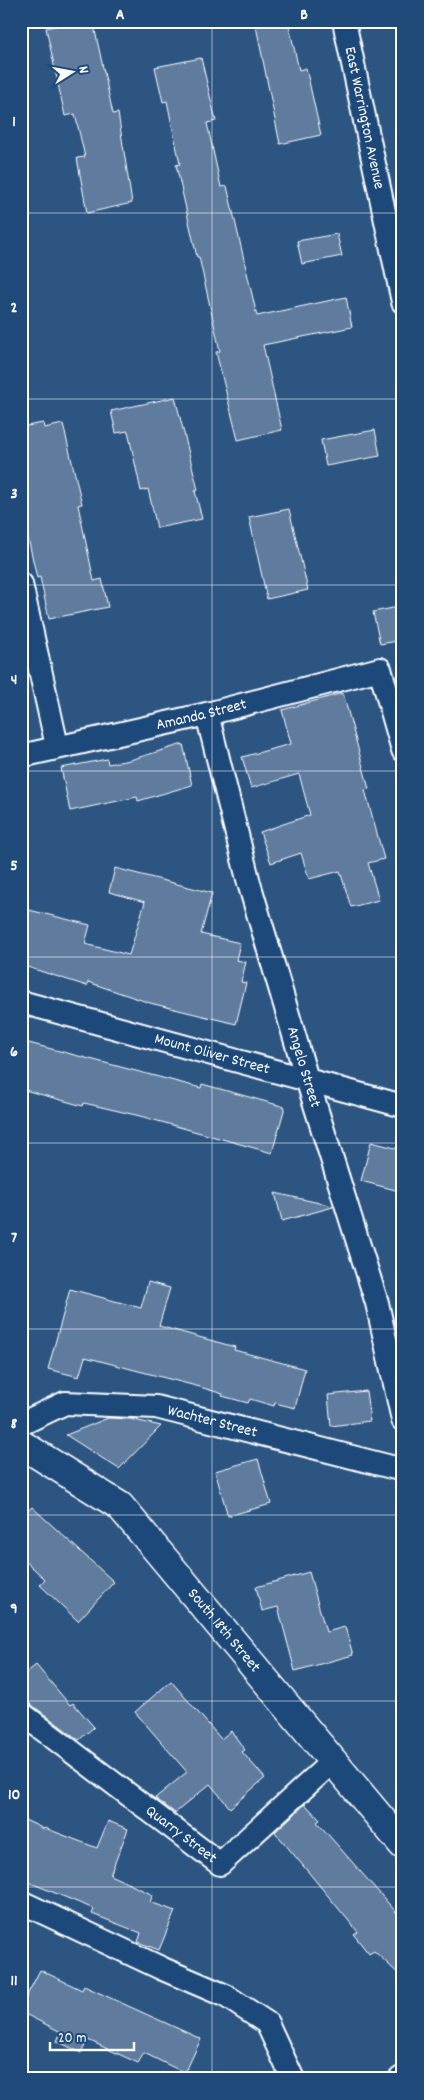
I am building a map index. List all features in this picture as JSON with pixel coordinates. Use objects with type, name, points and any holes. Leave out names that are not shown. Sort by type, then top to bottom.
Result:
[{"type":"main road","name":"South 18th Street","points":[[21,1444],[120,1506],[403,1845]]},
{"type":"street","name":"East Warrington Avenue","points":[[344,21],[403,302]]},
{"type":"street","points":[[21,584],[57,746]]},
{"type":"street","name":"Amanda Street","points":[[21,756],[57,746],[207,714],[380,669],[403,750]]},
{"type":"street","name":"Angelo Street","points":[[207,714],[249,883],[307,1079],[377,1303],[403,1420]]},
{"type":"street","name":"Mount Oliver Street","points":[[21,1002],[403,1106]]},
{"type":"street","name":"Wachter Street","points":[[21,1424],[65,1403],[156,1407],[403,1470]]},
{"type":"street","name":"Quarry Street","points":[[21,1713],[220,1864],[333,1761]]},
{"type":"street","points":[[21,1902],[163,1969],[226,1996],[267,2023],[293,2079]]},
{"type":"building","points":[[77,21],[93,21],[113,114],[118,113],[132,203],[87,213],[77,158],[85,157],[75,114],[65,116],[46,28]]},
{"type":"building","points":[[255,21],[288,21],[299,70],[306,68],[321,135],[280,144]]},
{"type":"building","points":[[201,58],[216,121],[207,123],[221,187],[227,186],[257,316],[346,297],[352,327],[263,345],[282,430],[238,440],[216,352],[220,351],[199,257],[197,257],[176,165],[180,164],[167,101],[163,102],[155,67]]},
{"type":"building","points":[[337,234],[342,256],[302,264],[297,241]]},
{"type":"building","points":[[175,397],[198,490],[195,491],[202,519],[157,528],[148,489],[141,491],[128,431],[116,433],[111,411]]},
{"type":"building","points":[[43,423],[44,428],[63,424],[82,504],[78,505],[94,581],[102,579],[108,607],[49,619],[40,577],[37,578],[21,507],[21,427]]},
{"type":"building","points":[[375,430],[380,456],[326,466],[321,440]]},
{"type":"building","points":[[289,509],[308,590],[267,599],[249,517]]},
{"type":"building","points":[[403,606],[403,640],[380,644],[373,612]]},
{"type":"building","points":[[343,693],[369,789],[365,790],[384,859],[368,863],[379,900],[351,907],[340,871],[309,879],[301,853],[271,863],[260,832],[310,815],[299,774],[251,788],[242,757],[291,744],[282,710]]},
{"type":"building","points":[[183,744],[192,785],[138,801],[137,797],[70,811],[61,768],[107,759],[108,764],[130,760]]},
{"type":"building","points":[[115,868],[212,893],[201,934],[240,943],[236,960],[246,962],[241,982],[246,983],[236,1024],[150,1003],[88,982],[87,986],[21,965],[21,908],[90,925],[85,944],[129,955],[145,902],[109,892]]},
{"type":"building","points":[[21,1041],[201,1088],[202,1084],[285,1107],[272,1153],[140,1116],[84,1103],[83,1106],[21,1089]]},
{"type":"building","points":[[371,1142],[403,1150],[403,1192],[361,1181]]},
{"type":"building","points":[[275,1193],[333,1206],[333,1207],[282,1221]]},
{"type":"building","points":[[148,1282],[170,1288],[159,1326],[235,1347],[234,1350],[305,1369],[295,1408],[275,1403],[274,1406],[250,1399],[248,1403],[222,1396],[223,1394],[200,1387],[85,1357],[79,1377],[48,1369],[70,1289],[141,1308]]},
{"type":"building","points":[[366,1391],[370,1421],[331,1426],[328,1395]]},
{"type":"building","points":[[108,1418],[130,1419],[161,1426],[119,1469],[66,1435]]},
{"type":"building","points":[[258,1459],[271,1504],[228,1516],[215,1471]]},
{"type":"building","points":[[32,1507],[114,1582],[78,1621],[40,1585],[45,1579],[21,1557],[21,1518]]},
{"type":"building","points":[[309,1572],[326,1632],[345,1627],[353,1655],[295,1671],[278,1607],[262,1611],[256,1587]]},
{"type":"building","points":[[36,1665],[70,1705],[73,1703],[94,1727],[79,1740],[29,1703],[21,1700],[21,1677]]},
{"type":"building","points":[[171,1681],[221,1739],[231,1731],[245,1750],[242,1752],[265,1778],[230,1808],[210,1784],[175,1813],[155,1798],[187,1772],[135,1712]]},
{"type":"building","points":[[305,1804],[320,1820],[317,1822],[403,1920],[403,1978],[374,1951],[369,1954],[354,1935],[358,1932],[275,1832]]},
{"type":"building","points":[[21,1818],[44,1829],[97,1848],[108,1821],[128,1829],[110,1875],[153,1895],[150,1902],[175,1911],[159,1950],[138,1942],[141,1933],[92,1914],[94,1909],[21,1879]]},
{"type":"building","points":[[40,1970],[82,1990],[84,1986],[201,2039],[185,2073],[144,2053],[138,2063],[88,2040],[81,2053],[57,2041],[61,2032],[21,2012],[21,2007]]}]
